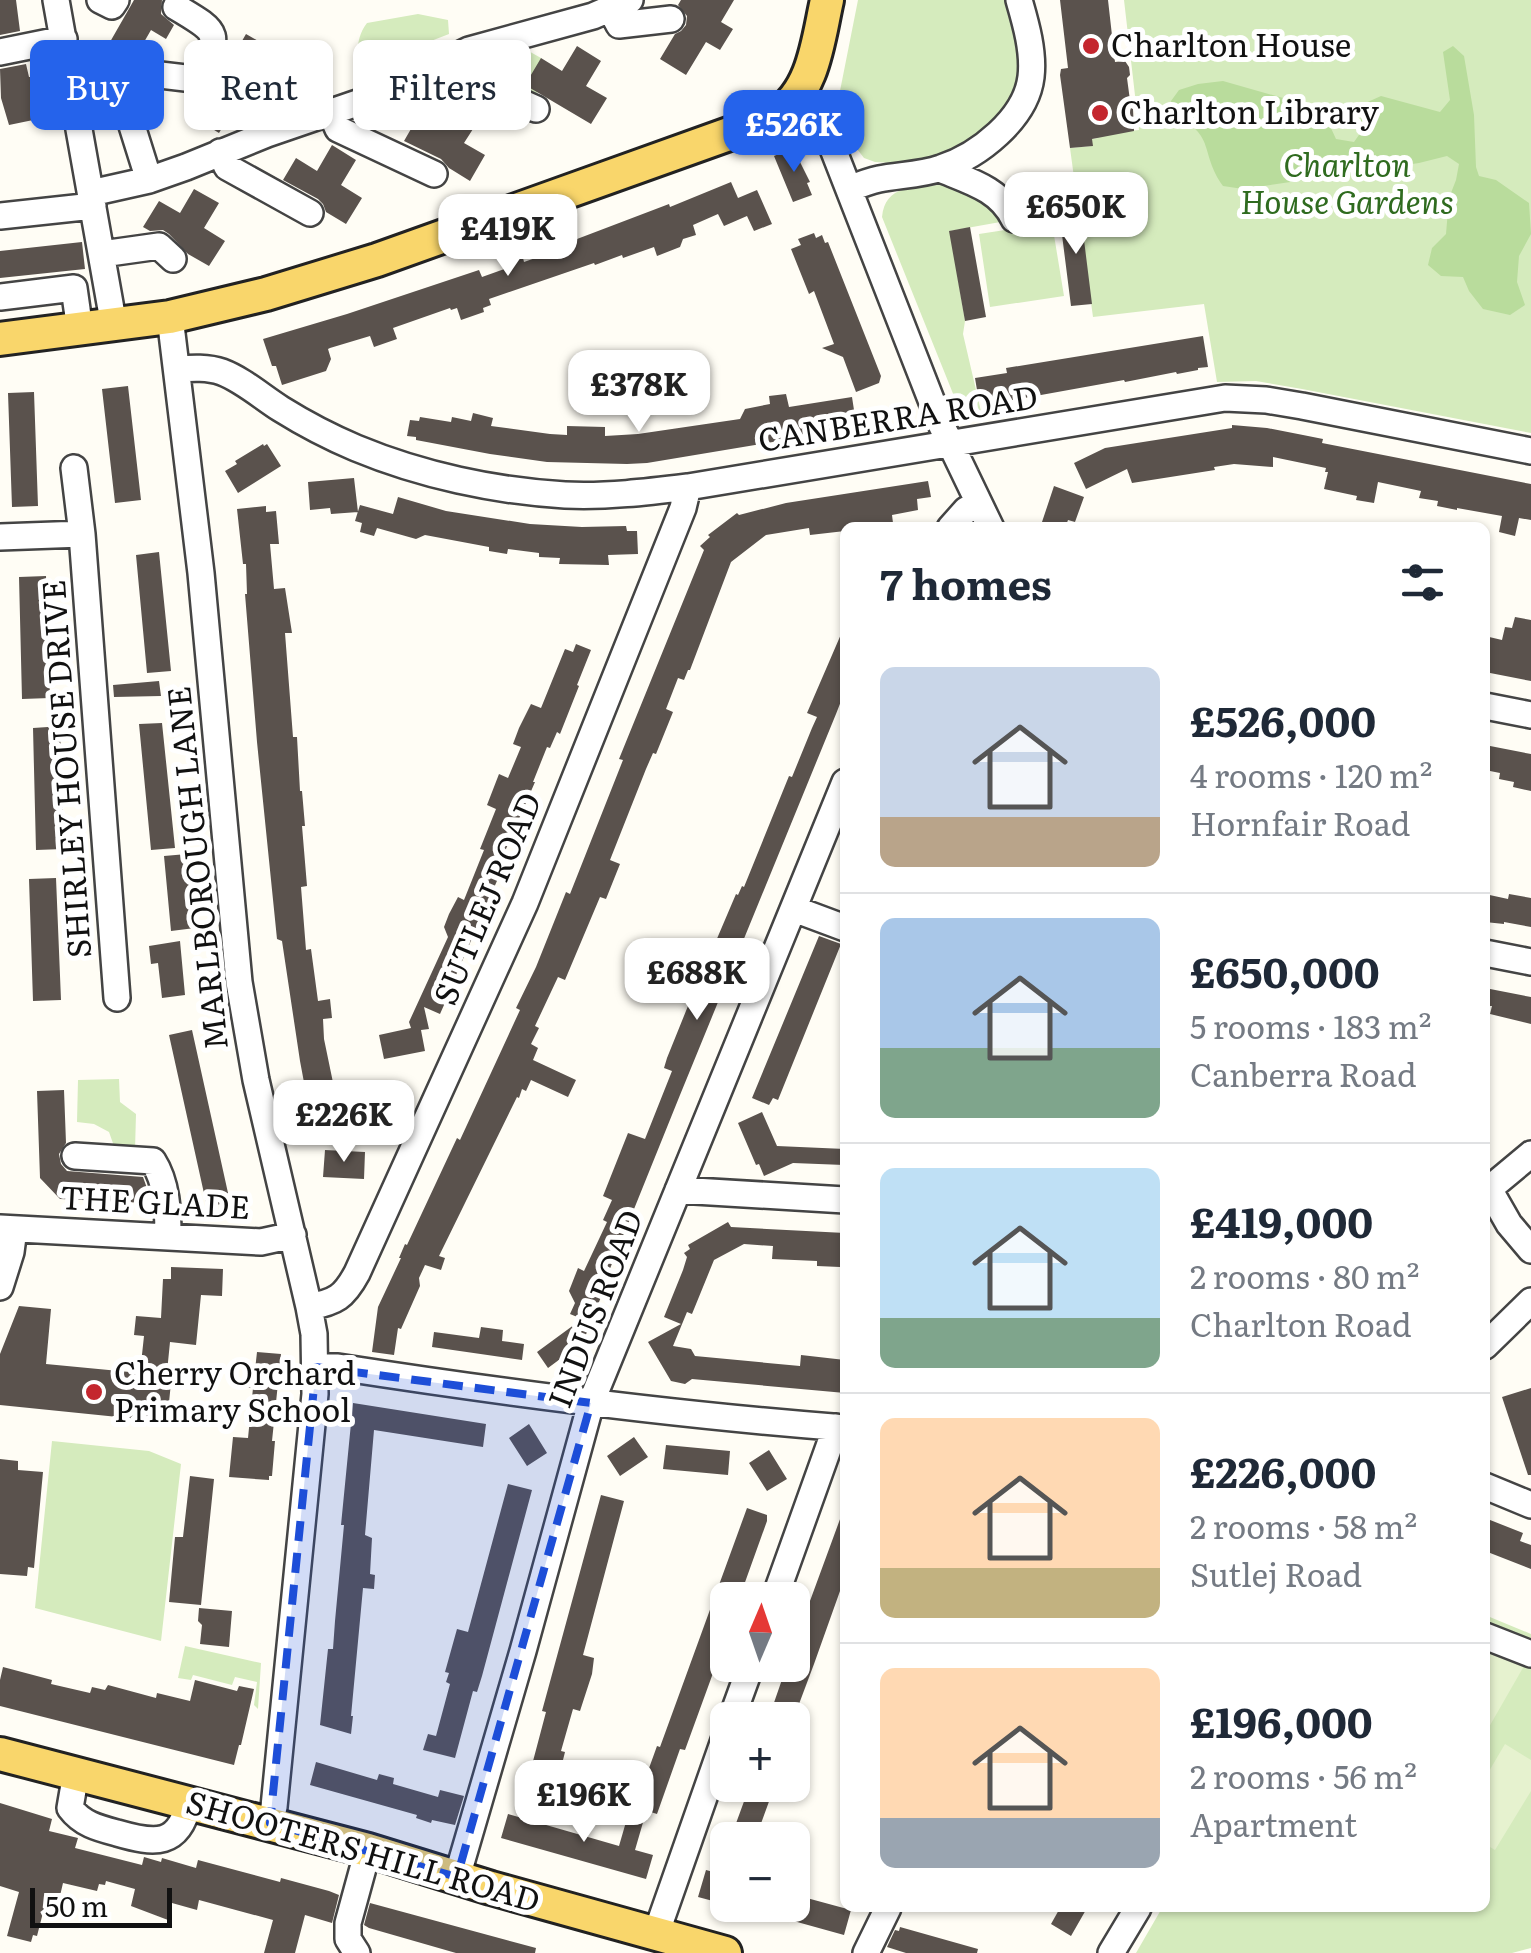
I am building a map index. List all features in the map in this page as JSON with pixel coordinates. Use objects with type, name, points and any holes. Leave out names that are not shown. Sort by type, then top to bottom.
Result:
[{"type":"main road","points":[[0,339],[170,317],[266,294],[377,260],[754,125],[778,114],[799,94],[813,61],[827,0]]},
{"type":"main road","name":"SHOOTERS HILL ROAD","points":[[0,1754],[368,1850],[718,1952]]},
{"type":"street","points":[[0,52],[64,39],[56,0]]},
{"type":"street","points":[[100,0],[112,6],[116,0]]},
{"type":"street","points":[[849,189],[940,169],[986,143],[1003,128],[1022,104],[1031,76],[1018,0]]},
{"type":"street","points":[[503,40],[620,5],[619,25],[671,18]]},
{"type":"street","points":[[164,76],[194,80],[214,46],[207,25],[176,7]]},
{"type":"street","points":[[799,94],[826,130],[950,444],[988,522]]},
{"type":"street","points":[[531,107],[536,109]]},
{"type":"street","points":[[333,119],[338,129],[434,174]]},
{"type":"street","points":[[80,130],[114,326]]},
{"type":"street","points":[[133,130],[149,180]]},
{"type":"street","points":[[0,216],[92,199],[282,130]]},
{"type":"street","points":[[220,152],[227,167],[310,214]]},
{"type":"street","points":[[940,169],[998,195],[1014,219]]},
{"type":"street","points":[[102,254],[159,246],[174,259]]},
{"type":"street","points":[[0,297],[74,288],[80,330]]},
{"type":"street","name":"MARLBOROUGH LANE","points":[[170,317],[200,574],[239,982],[256,1080],[310,1307],[316,1367],[270,1824]]},
{"type":"street","name":"CANBERRA ROAD","points":[[177,370],[222,372],[314,428],[404,465],[505,488],[566,495],[630,494],[688,487],[1225,398],[1284,403],[1531,452]]},
{"type":"street","name":"SHIRLEY HOUSE DRIVE","points":[[74,468],[117,998]]},
{"type":"street","name":"SUTLEJ ROAD","points":[[310,1307],[332,1303],[349,1289],[357,1274],[525,902],[676,526],[688,487]]},
{"type":"street","points":[[955,522],[979,503]]},
{"type":"street","points":[[0,538],[82,534]]},
{"type":"street","points":[[1490,707],[1531,716]]},
{"type":"street","name":"INDUS ROAD","points":[[457,1877],[591,1403],[840,794]]},
{"type":"street","points":[[794,909],[840,926]]},
{"type":"street","points":[[1490,954],[1531,962]]},
{"type":"street","points":[[1490,1188],[1530,1154]]},
{"type":"street","points":[[75,1156],[152,1161],[159,1171],[168,1209],[168,1236]]},
{"type":"street","points":[[678,1190],[840,1200]]},
{"type":"street","points":[[1490,1191],[1508,1224],[1531,1250]]},
{"type":"street","points":[[0,1287],[11,1252],[7,1228]]},
{"type":"street","name":"THE GLADE","points":[[7,1228],[261,1242],[293,1235]]},
{"type":"street","points":[[1490,1341],[1531,1301]]},
{"type":"street","points":[[316,1367],[591,1403],[840,1427]]},
{"type":"street","points":[[781,1582],[840,1430]]},
{"type":"street","points":[[1490,1488],[1531,1505]]},
{"type":"street","points":[[1490,1638],[1531,1654]]},
{"type":"street","points":[[76,1773],[70,1808],[78,1819],[140,1840],[153,1842],[171,1834],[185,1821],[189,1802]]},
{"type":"street","points":[[656,1934],[710,1780]]},
{"type":"street","points":[[357,1953],[348,1939],[348,1923],[368,1850]]},
{"type":"street","points":[[866,1953],[886,1912]]},
{"type":"street","points":[[1112,1953],[1136,1912]]},
{"type":"highlighted area","points":[[316,1367],[591,1403],[457,1877],[270,1823]]},
{"type":"green space","points":[[858,0],[1009,0],[1023,76],[1004,114],[964,149],[892,163],[864,158],[838,101]]},
{"type":"green space","name":"Charlton House Gardens","points":[[1124,0],[1531,0],[1531,433],[1256,381],[1217,382],[1204,304],[1093,317],[1070,148],[1092,146],[1092,139],[1098,138],[1098,134],[1139,130]]},
{"type":"green space","points":[[418,14],[448,20],[449,34],[434,40],[359,40],[367,23]]},
{"type":"green space","points":[[1453,46],[1464,56],[1479,176],[1496,180],[1529,203],[1531,234],[1519,256],[1517,282],[1525,305],[1510,315],[1483,309],[1463,277],[1441,276],[1428,265],[1432,248],[1446,234],[1449,198],[1459,164],[1447,156],[1243,189],[1223,186],[1202,138],[1174,115],[1171,101],[1179,90],[1223,81],[1297,102],[1330,126],[1336,139],[1354,142],[1361,132],[1361,105],[1381,96],[1440,112],[1450,100],[1443,52]]},
{"type":"green space","points":[[531,52],[541,58],[537,96],[531,93]]},
{"type":"green space","points":[[940,185],[977,195],[1006,221],[950,231],[965,321],[963,334],[983,420],[968,414],[956,401],[882,217],[884,207],[895,193]]},
{"type":"green space","points":[[1052,223],[1064,296],[990,307],[979,234]]},
{"type":"green space","points":[[119,1079],[120,1102],[136,1114],[135,1150],[115,1149],[109,1132],[94,1124],[77,1122],[78,1080]]},
{"type":"green space","points":[[52,1441],[149,1451],[181,1464],[161,1641],[35,1608]]},
{"type":"green space","points":[[1490,1617],[1531,1634],[1531,1948],[1512,1953],[1136,1953],[1160,1912],[1490,1912]]},
{"type":"green space","points":[[1490,1643],[1528,1659],[1490,1725]]},
{"type":"green space","points":[[185,1646],[261,1663],[258,1709],[254,1705],[257,1682],[235,1677],[232,1685],[193,1675],[191,1680],[178,1678]]},
{"type":"green space","points":[[1505,1744],[1531,1760],[1531,1791],[1495,1850],[1490,1847],[1490,1770]]},
{"type":"building","points":[[0,0],[16,0],[20,31],[0,35]]},
{"type":"building","points":[[134,0],[162,0],[161,14],[174,25],[166,39],[151,30],[145,40],[111,40]]},
{"type":"building","points":[[681,0],[734,0],[721,22],[733,29],[720,50],[706,42],[686,75],[660,59],[675,34],[686,25],[687,16],[678,5]]},
{"type":"building","points":[[1060,0],[1108,0],[1115,62],[1125,61],[1129,67],[1134,131],[1092,139],[1093,146],[1070,148],[1060,75],[1061,69],[1068,68]]},
{"type":"building","points":[[577,46],[601,61],[586,86],[607,98],[591,124],[531,89],[531,75],[541,58],[562,71]]},
{"type":"building","points":[[26,64],[30,77],[30,121],[9,125],[1,98],[0,69]]},
{"type":"building","points":[[410,130],[472,130],[464,143],[485,155],[470,181],[441,159],[404,141]]},
{"type":"building","points":[[332,145],[356,160],[341,185],[362,198],[346,224],[326,212],[318,199],[283,180],[296,158],[317,171]]},
{"type":"building","points":[[793,148],[810,182],[807,183],[812,195],[793,202],[774,156]]},
{"type":"building","points":[[731,182],[738,198],[757,190],[772,224],[754,231],[747,216],[724,226],[718,214],[693,225],[696,235],[683,239],[680,247],[657,256],[654,247],[594,263],[489,299],[491,305],[483,308],[484,312],[461,320],[457,308],[450,308],[393,328],[397,339],[374,347],[370,336],[330,348],[326,371],[282,385],[276,366],[272,366],[263,339],[479,270],[482,277],[510,267],[508,263],[523,258],[524,262],[558,250],[556,247]]},
{"type":"building","points":[[194,189],[219,203],[204,228],[225,241],[209,266],[188,254],[163,230],[143,227],[159,201],[180,213]]},
{"type":"building","points":[[1080,208],[1092,304],[1071,306],[1059,211]]},
{"type":"building","points":[[970,227],[986,317],[965,321],[949,231]]},
{"type":"building","points":[[814,233],[816,238],[822,235],[828,242],[881,376],[879,383],[856,392],[843,357],[822,348],[834,344],[814,291],[809,294],[791,249],[801,245],[798,239]]},
{"type":"building","points":[[82,242],[85,269],[0,278],[0,251]]},
{"type":"building","points":[[1203,336],[1208,367],[1198,370],[996,403],[988,402],[986,395],[978,396],[975,378],[1007,373],[1006,368]]},
{"type":"building","points":[[128,386],[141,500],[115,503],[102,389]]},
{"type":"building","points":[[34,392],[38,506],[12,507],[8,393]]},
{"type":"building","points":[[786,394],[789,407],[852,397],[856,423],[791,439],[627,464],[547,462],[407,436],[410,420],[419,421],[420,417],[451,422],[452,417],[471,421],[473,413],[493,418],[491,426],[550,434],[567,435],[567,426],[605,427],[605,436],[638,434],[740,419],[745,409],[770,404],[769,396]]},
{"type":"building","points":[[1232,425],[1303,435],[1323,439],[1322,443],[1531,484],[1531,520],[1519,518],[1515,536],[1499,532],[1502,516],[1437,506],[1438,501],[1419,498],[1421,491],[1378,482],[1374,503],[1356,500],[1357,496],[1324,489],[1326,468],[1273,457],[1273,467],[1234,464],[1132,483],[1127,469],[1086,489],[1074,463],[1105,448]]},
{"type":"building","points":[[267,444],[281,466],[238,493],[225,471]]},
{"type":"building","points":[[354,478],[358,512],[331,514],[330,508],[310,510],[308,482]]},
{"type":"building","points":[[928,481],[931,497],[917,499],[918,510],[892,515],[893,522],[840,522],[840,532],[810,535],[809,528],[766,535],[731,562],[690,670],[684,680],[678,678],[666,709],[673,712],[610,860],[620,864],[606,899],[600,897],[565,980],[558,977],[535,1026],[539,1028],[531,1044],[538,1048],[533,1060],[576,1080],[568,1097],[531,1080],[526,1091],[522,1089],[439,1256],[445,1258],[441,1270],[425,1265],[420,1286],[401,1329],[398,1328],[394,1355],[372,1352],[378,1307],[520,1010],[516,1008],[566,892],[570,894],[623,760],[619,759],[704,550],[700,546],[737,513]]},
{"type":"building","points":[[1054,486],[1084,497],[1075,522],[1042,522]]},
{"type":"building","points":[[398,497],[446,511],[530,524],[626,526],[627,531],[637,531],[638,554],[608,555],[609,565],[559,564],[560,558],[539,557],[539,553],[508,549],[507,554],[489,551],[489,547],[425,535],[416,539],[377,528],[374,536],[360,532],[362,523],[355,521],[360,505],[393,514]]},
{"type":"building","points":[[266,506],[266,512],[276,511],[279,544],[270,544],[274,589],[285,588],[292,633],[285,633],[305,826],[307,886],[301,887],[306,950],[311,949],[318,1001],[330,999],[332,1018],[323,1019],[324,1039],[343,1117],[316,1123],[300,1061],[282,941],[277,939],[257,742],[246,564],[237,509]]},
{"type":"building","points":[[159,552],[171,671],[147,673],[136,555]]},
{"type":"building","points":[[46,576],[50,698],[22,699],[19,577]]},
{"type":"building","points":[[1515,617],[1531,620],[1531,681],[1490,673],[1490,637],[1502,640],[1505,627],[1512,628]]},
{"type":"building","points":[[840,637],[840,704],[836,714],[583,1342],[548,1368],[537,1352],[582,1319],[570,1314],[575,1303],[569,1291],[578,1268],[584,1271],[607,1222],[603,1220],[612,1200],[603,1196],[628,1133],[645,1139],[672,1071],[664,1068],[692,996],[702,1000],[721,951],[713,948],[736,894],[744,887],[817,717],[807,713]]},
{"type":"building","points":[[576,644],[591,650],[579,686],[560,734],[557,732],[550,748],[547,747],[499,865],[503,867],[450,989],[453,991],[440,1014],[424,1007],[429,1029],[421,1030],[425,1051],[384,1059],[379,1035],[411,1028],[409,1022],[448,937],[444,927],[449,914],[458,897],[464,900],[496,809],[487,805],[499,774],[508,778],[521,747],[513,744],[519,728],[531,704],[541,708],[565,649],[573,652]]},
{"type":"building","points":[[159,681],[161,696],[114,697],[113,685]]},
{"type":"building","points":[[162,723],[175,848],[151,850],[139,724]]},
{"type":"building","points":[[60,727],[64,849],[36,850],[33,728]]},
{"type":"building","points":[[1490,746],[1531,754],[1531,791],[1499,779],[1500,773],[1490,771]]},
{"type":"building","points":[[187,854],[195,928],[171,931],[164,856]]},
{"type":"building","points":[[56,878],[61,1000],[33,1001],[29,879]]},
{"type":"building","points":[[1490,895],[1531,898],[1531,927],[1490,923]]},
{"type":"building","points":[[819,936],[840,944],[778,1100],[773,1098],[769,1105],[752,1098]]},
{"type":"building","points":[[180,941],[185,995],[162,998],[158,963],[151,964],[149,946]]},
{"type":"building","points":[[1490,989],[1531,997],[1531,1024],[1490,1014]]},
{"type":"building","points":[[192,1030],[230,1202],[207,1207],[169,1035]]},
{"type":"building","points":[[64,1090],[66,1143],[59,1154],[61,1164],[67,1171],[143,1177],[147,1203],[60,1199],[40,1178],[37,1091]]},
{"type":"building","points":[[762,1112],[777,1146],[840,1149],[840,1165],[793,1163],[764,1176],[738,1123]]},
{"type":"building","points":[[325,1150],[365,1152],[364,1179],[323,1177]]},
{"type":"building","points":[[728,1222],[731,1227],[840,1233],[840,1267],[817,1266],[817,1261],[772,1259],[773,1246],[744,1244],[714,1260],[692,1314],[687,1312],[673,1346],[691,1349],[695,1356],[800,1366],[801,1355],[840,1359],[840,1393],[692,1379],[685,1384],[671,1381],[648,1342],[681,1324],[664,1317],[683,1270],[687,1257],[684,1253],[690,1249],[688,1245]]},
{"type":"building","points":[[171,1267],[223,1269],[222,1296],[201,1295],[196,1345],[170,1342],[167,1372],[172,1373],[167,1422],[0,1405],[0,1354],[19,1306],[51,1309],[46,1364],[140,1373],[144,1336],[134,1335],[136,1316],[161,1318],[163,1279],[171,1279]]},
{"type":"building","points":[[481,1327],[503,1330],[502,1341],[524,1344],[522,1360],[432,1347],[434,1332],[479,1338]]},
{"type":"building","points":[[257,1352],[281,1354],[269,1480],[229,1477],[233,1437],[248,1438],[253,1388],[243,1387],[244,1370],[255,1370]]},
{"type":"building","points":[[1531,1388],[1531,1475],[1528,1475],[1502,1397]]},
{"type":"building","points":[[353,1403],[486,1424],[483,1447],[374,1430],[365,1535],[372,1538],[370,1574],[375,1575],[374,1589],[363,1588],[351,1734],[320,1725],[328,1649],[333,1649]]},
{"type":"building","points":[[529,1424],[547,1453],[527,1466],[509,1438]]},
{"type":"building","points":[[634,1437],[648,1457],[620,1476],[607,1456]]},
{"type":"building","points":[[666,1445],[730,1451],[728,1475],[663,1469]]},
{"type":"building","points":[[769,1450],[787,1479],[767,1491],[749,1463]]},
{"type":"building","points":[[0,1459],[18,1461],[18,1470],[43,1472],[34,1568],[28,1567],[27,1576],[0,1574]]},
{"type":"building","points":[[190,1476],[214,1479],[201,1605],[169,1602],[175,1537],[183,1537]]},
{"type":"building","points":[[508,1484],[532,1490],[477,1692],[473,1691],[455,1758],[423,1750],[428,1734],[436,1736],[450,1684],[446,1682],[449,1673],[445,1672],[457,1629],[468,1632]]},
{"type":"building","points":[[601,1495],[624,1501],[583,1655],[594,1658],[592,1674],[580,1711],[573,1709],[561,1751],[565,1752],[560,1772],[556,1771],[551,1786],[528,1780],[546,1712],[542,1711]]},
{"type":"building","points":[[747,1508],[767,1515],[745,1582],[720,1582]]},
{"type":"building","points":[[840,1519],[840,1591],[810,1675],[810,1601]]},
{"type":"building","points":[[1490,1520],[1523,1533],[1520,1541],[1531,1545],[1531,1569],[1490,1553]]},
{"type":"building","points":[[199,1608],[232,1611],[229,1647],[200,1644]]},
{"type":"building","points":[[710,1610],[710,1681],[657,1814],[635,1807],[657,1746],[660,1747]]},
{"type":"building","points":[[3,1667],[90,1693],[92,1687],[105,1690],[108,1685],[156,1698],[157,1693],[190,1701],[195,1680],[237,1691],[239,1686],[254,1689],[234,1765],[0,1706]]},
{"type":"building","points":[[781,1682],[807,1682],[800,1702],[774,1702]]},
{"type":"building","points":[[316,1762],[377,1780],[379,1774],[394,1778],[393,1784],[438,1797],[440,1790],[464,1796],[455,1825],[432,1820],[431,1823],[416,1818],[417,1815],[310,1785]]},
{"type":"building","points":[[744,1802],[769,1802],[762,1822],[736,1822]]},
{"type":"building","points":[[0,1803],[52,1819],[49,1831],[78,1838],[75,1848],[142,1865],[144,1857],[161,1862],[162,1858],[196,1868],[198,1860],[329,1891],[339,1895],[332,1923],[305,1915],[295,1953],[264,1953],[273,1920],[199,1900],[197,1910],[172,1903],[168,1920],[131,1906],[135,1889],[106,1881],[105,1885],[99,1884],[97,1891],[63,1883],[59,1900],[47,1897],[37,1936],[33,1935],[31,1942],[7,1936],[19,1892],[0,1886]]},
{"type":"building","points":[[508,1814],[619,1846],[628,1815],[644,1819],[635,1850],[653,1855],[646,1879],[501,1838]]},
{"type":"building","points":[[706,1870],[710,1871],[710,1900],[698,1897]]},
{"type":"building","points":[[810,1899],[840,1907],[840,1912],[850,1912],[844,1935],[797,1922],[810,1922]]},
{"type":"building","points":[[370,1903],[536,1948],[535,1953],[456,1953],[369,1928],[364,1925]]},
{"type":"building","points":[[1058,1912],[1085,1912],[1071,1936],[1051,1924]]},
{"type":"building","points":[[900,1927],[978,1949],[977,1953],[906,1953],[887,1947]]},
{"type":"place","name":"Charlton House","points":[[1091,46]]},
{"type":"place","name":"Charlton Library","points":[[1100,113]]},
{"type":"place","name":"Cherry Orchard Primary School","points":[[94,1392]]}]
